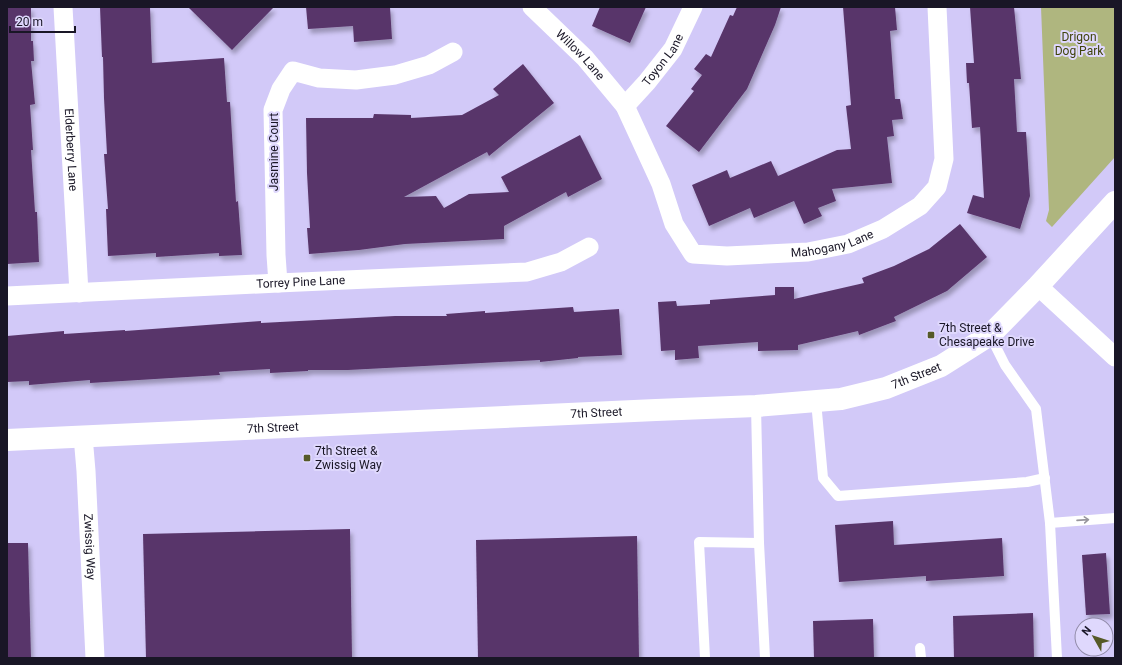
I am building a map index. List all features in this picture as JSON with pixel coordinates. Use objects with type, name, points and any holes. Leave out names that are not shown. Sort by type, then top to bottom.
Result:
[{"type":"street","name":"Elderberry Lane","points":[[63,7],[79,293]]},
{"type":"street","name":"Willow Lane","points":[[532,7],[585,58],[625,106]]},
{"type":"street","name":"Toyon Lane","points":[[625,106],[647,82],[673,49],[693,7]]},
{"type":"street","name":"Mahogany Lane","points":[[625,106],[661,184],[674,224],[693,254],[727,256],[808,252],[848,244],[883,229],[920,206],[937,187],[944,159],[937,7]]},
{"type":"street","name":"Jasmine Court","points":[[278,283],[273,110],[282,89],[293,71],[319,78],[356,80],[402,73],[429,65],[453,52]]},
{"type":"street","name":"7th Street","points":[[7,440],[756,406],[840,399],[886,388],[941,366],[990,335],[1038,286],[1115,202]]},
{"type":"street","name":"Torrey Pine Lane","points":[[7,296],[527,272],[561,262],[589,246]]},
{"type":"street","points":[[1038,286],[1115,356]]},
{"type":"street","name":"Zwissig Way","points":[[83,436],[95,658]]},
{"type":"lane","points":[[990,335],[1005,365],[1036,409],[1050,523],[1057,658]]},
{"type":"lane","points":[[816,401],[823,478],[838,496],[1027,482],[1045,478]]},
{"type":"lane","points":[[756,406],[759,543],[765,658]]},
{"type":"lane","points":[[1050,523],[1115,518]]},
{"type":"lane","points":[[705,658],[699,542],[759,543]]},
{"type":"green space","name":"Drigon Dog Park","points":[[1041,7],[1115,7],[1115,157],[1052,227],[1046,221],[1049,210]]},
{"type":"building","points":[[7,7],[31,7],[31,41],[33,41],[34,61],[31,61],[35,104],[30,105],[33,150],[31,150],[35,212],[37,212],[39,262],[7,264]]},
{"type":"building","points":[[100,7],[150,7],[152,63],[224,58],[227,102],[230,102],[236,202],[238,201],[242,255],[219,256],[219,253],[156,257],[156,253],[108,256],[106,209],[108,209],[104,154],[107,154]]},
{"type":"building","points":[[188,7],[274,7],[232,50]]},
{"type":"building","points":[[306,7],[390,7],[392,39],[354,42],[353,26],[308,29]]},
{"type":"building","points":[[600,7],[646,7],[630,43],[592,26]]},
{"type":"building","points":[[737,7],[781,7],[775,25],[747,89],[699,152],[666,126],[694,91],[691,89],[702,75],[694,69],[706,54],[711,57],[730,15],[733,16]]},
{"type":"building","points":[[843,7],[895,7],[897,30],[890,31],[895,99],[900,99],[903,119],[892,120],[894,136],[887,137],[892,183],[832,189],[836,201],[818,208],[822,216],[804,224],[794,201],[754,218],[750,208],[709,226],[692,185],[727,170],[730,178],[771,161],[778,176],[837,150],[851,149],[846,106],[851,105]]},
{"type":"building","points":[[970,7],[1014,7],[1021,79],[1014,79],[1017,132],[1026,132],[1030,196],[1020,229],[967,213],[973,195],[984,198],[980,127],[972,128],[969,83],[967,83],[966,63],[974,63]]},
{"type":"building","points":[[523,64],[554,103],[489,156],[487,152],[404,197],[436,196],[444,208],[469,194],[509,192],[501,177],[580,135],[602,179],[568,197],[566,192],[504,226],[504,239],[405,244],[359,250],[309,254],[307,228],[310,228],[306,118],[373,118],[374,114],[411,115],[411,118],[462,115],[499,95],[493,89]]},
{"type":"building","points":[[960,224],[987,257],[947,291],[894,317],[896,321],[859,335],[858,331],[798,345],[798,350],[758,351],[758,342],[698,346],[699,358],[675,360],[675,350],[661,351],[658,302],[676,301],[677,306],[710,304],[710,300],[775,295],[775,287],[794,287],[794,299],[864,283],[862,278],[894,266],[929,249]]},
{"type":"building","points":[[573,307],[574,312],[619,309],[622,355],[578,357],[540,362],[540,360],[348,370],[308,370],[270,373],[270,369],[219,372],[220,375],[90,383],[90,380],[29,385],[29,381],[7,382],[7,336],[64,331],[64,334],[125,331],[261,321],[261,323],[395,316],[447,316],[446,314],[485,311],[485,313]]},
{"type":"building","points":[[893,521],[894,545],[1002,538],[1004,576],[926,581],[926,576],[839,582],[835,525]]},
{"type":"building","points":[[350,529],[352,658],[146,658],[143,534]]},
{"type":"building","points":[[637,536],[639,658],[478,658],[476,540]]},
{"type":"building","points":[[7,543],[28,543],[31,658],[7,658]]},
{"type":"building","points":[[1106,553],[1110,614],[1086,615],[1082,555]]},
{"type":"building","points":[[1033,613],[1034,658],[954,658],[953,616]]},
{"type":"building","points":[[873,619],[874,658],[814,658],[813,621]]},
{"type":"place","name":"7th Street & Chesapeake Drive","points":[[931,335]]},
{"type":"place","name":"7th Street & Zwissig Way","points":[[307,458]]}]
